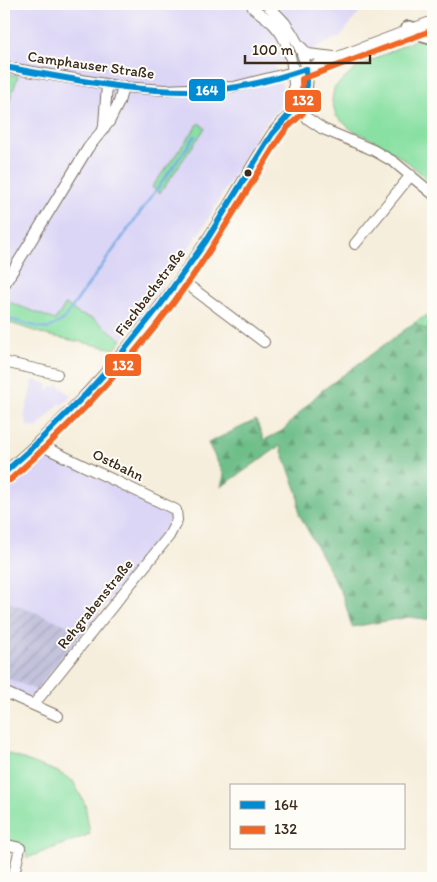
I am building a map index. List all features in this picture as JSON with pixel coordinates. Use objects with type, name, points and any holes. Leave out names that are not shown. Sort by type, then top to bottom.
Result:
[{"type":"highway","points":[[409,30],[433,36]]},
{"type":"street","name":"Fischbachstraße","points":[[266,4],[308,54],[338,57]]},
{"type":"street","points":[[253,8],[269,20],[280,32],[289,53],[295,110],[323,129],[381,154],[411,175],[433,194]]},
{"type":"street","name":"Camphauser Straße","points":[[4,67],[123,87],[165,90],[234,87],[306,69],[433,21]]},
{"type":"street","name":"Fischbachstraße","points":[[4,473],[38,444],[89,392],[132,342],[180,279],[221,218],[272,134],[281,122],[295,110],[305,94],[307,86],[306,69],[297,43]]},
{"type":"street","points":[[104,126],[107,85]]},
{"type":"street","points":[[4,285],[88,148],[109,122],[119,102],[123,87]]},
{"type":"street","points":[[355,244],[411,175]]},
{"type":"street","points":[[180,279],[264,342]]},
{"type":"street","points":[[4,362],[57,374]]},
{"type":"street","name":"Ostbahn","points":[[38,444],[176,510],[178,520]]},
{"type":"street","name":"Rehgrabenstraße","points":[[34,704],[169,536],[178,520]]},
{"type":"street","points":[[4,692],[58,716]]},
{"type":"street","points":[[4,844],[20,848],[14,878]]},
{"type":"shaded area","points":[[4,4],[357,4],[359,13],[340,37],[274,66],[288,98],[259,131],[201,231],[122,340],[94,319],[79,314],[66,305],[56,321],[4,300],[4,116],[18,76],[4,73]]},
{"type":"shaded area","points":[[33,380],[48,384],[47,389],[50,389],[51,386],[56,387],[57,383],[71,396],[62,405],[60,403],[37,428],[26,425],[27,419],[24,418]]},
{"type":"shaded area","points":[[41,450],[172,516],[160,538],[35,693],[24,704],[4,695],[4,484]]},
{"type":"shaded area","points":[[4,600],[82,631],[36,690],[4,677]]},
{"type":"green space","points":[[415,40],[433,41],[433,223],[430,182],[409,163],[379,143],[352,130],[336,116],[332,101],[334,88],[359,66]]},
{"type":"green space","points":[[4,73],[18,76],[4,116]]},
{"type":"green space","points":[[199,123],[205,128],[160,193],[152,187]]},
{"type":"green space","points":[[4,300],[55,320],[66,304],[79,314],[94,319],[122,340],[115,349],[46,335],[4,321]]},
{"type":"green space","points":[[433,312],[433,333],[414,323]]},
{"type":"green space","points":[[414,323],[433,333],[433,620],[409,617],[352,627],[343,596],[299,514],[298,494],[280,446],[221,487],[224,475],[208,443],[256,420],[264,440],[282,431],[320,392]]},
{"type":"green space","points":[[4,752],[58,772],[73,781],[85,804],[90,834],[27,858],[25,848],[4,841]]},
{"type":"waterway","points":[[4,318],[47,329],[63,320],[195,136]]},
{"type":"transit line","name":"132","points":[[10,480],[84,409],[172,305],[215,243],[279,139],[287,128],[303,113],[302,79],[433,30]]},
{"type":"transit line","name":"164","points":[[4,67],[108,85],[187,91],[213,90],[249,85],[306,69],[307,85],[303,99],[272,134],[206,241],[161,304],[87,393],[4,473]]}]
